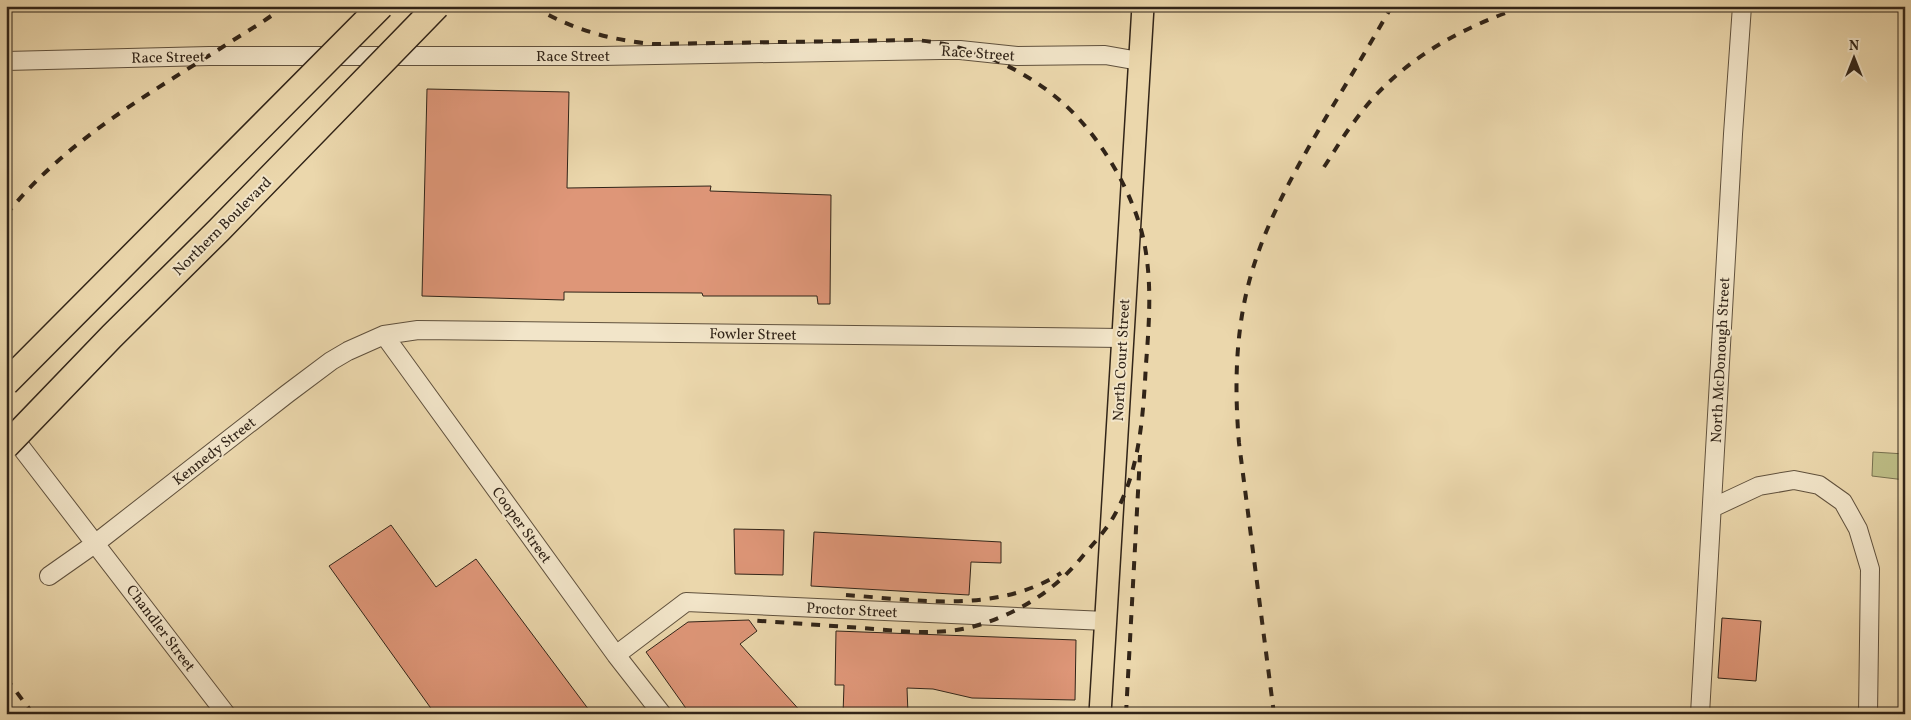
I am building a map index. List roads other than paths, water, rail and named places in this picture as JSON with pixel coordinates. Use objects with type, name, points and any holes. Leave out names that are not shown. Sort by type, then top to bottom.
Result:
[{"type":"highway","points":[[6,383],[381,6]]},
{"type":"highway","name":"Northern Boulevard","points":[[6,446],[437,6]]},
{"type":"main road","name":"North Court Street","points":[[1100,714],[1143,6]]},
{"type":"street","name":"North McDonough Street","points":[[1700,714],[1742,6]]},
{"type":"street","name":"Race Street","points":[[6,61],[209,56],[592,56],[960,50],[1017,56],[1105,55],[1139,61]]},
{"type":"street","name":"Fowler Street","points":[[384,335],[418,330],[1122,338]]},
{"type":"street","name":"Kennedy Street","points":[[49,576],[96,543],[324,367],[348,351],[384,335]]},
{"type":"street","name":"Cooper Street","points":[[384,335],[616,655],[662,714]]},
{"type":"street","name":"Chandler Street","points":[[6,428],[226,714]]},
{"type":"street","points":[[1712,508],[1759,486],[1794,480],[1820,485],[1843,502],[1858,529],[1870,569],[1868,714]]},
{"type":"street","name":"Proctor Street","points":[[616,655],[686,602],[1106,621]]},
{"type":"railway","points":[[6,215],[53,165],[106,122],[261,23],[284,6]]},
{"type":"railway","points":[[533,6],[561,21],[591,32],[621,40],[653,44],[915,40],[955,46],[974,52],[1012,68],[1047,90],[1063,103],[1091,133],[1103,150],[1115,169],[1134,208],[1145,247],[1149,291],[1145,384],[1138,445],[1134,465],[1121,503],[1104,531],[1072,569],[1037,598],[1011,613],[982,624],[952,631],[907,631],[749,620]]},
{"type":"railway","points":[[1274,714],[1239,443],[1237,407],[1239,335],[1251,274],[1268,226],[1290,180],[1392,6]]},
{"type":"railway","points":[[1324,167],[1369,102],[1404,69],[1424,54],[1465,30],[1511,11]]},
{"type":"railway","points":[[1126,714],[1140,455]]},
{"type":"railway","points":[[846,595],[929,601],[984,599],[1011,594],[1036,586],[1061,573]]},
{"type":"railway","points":[[6,678],[33,714]]}]
